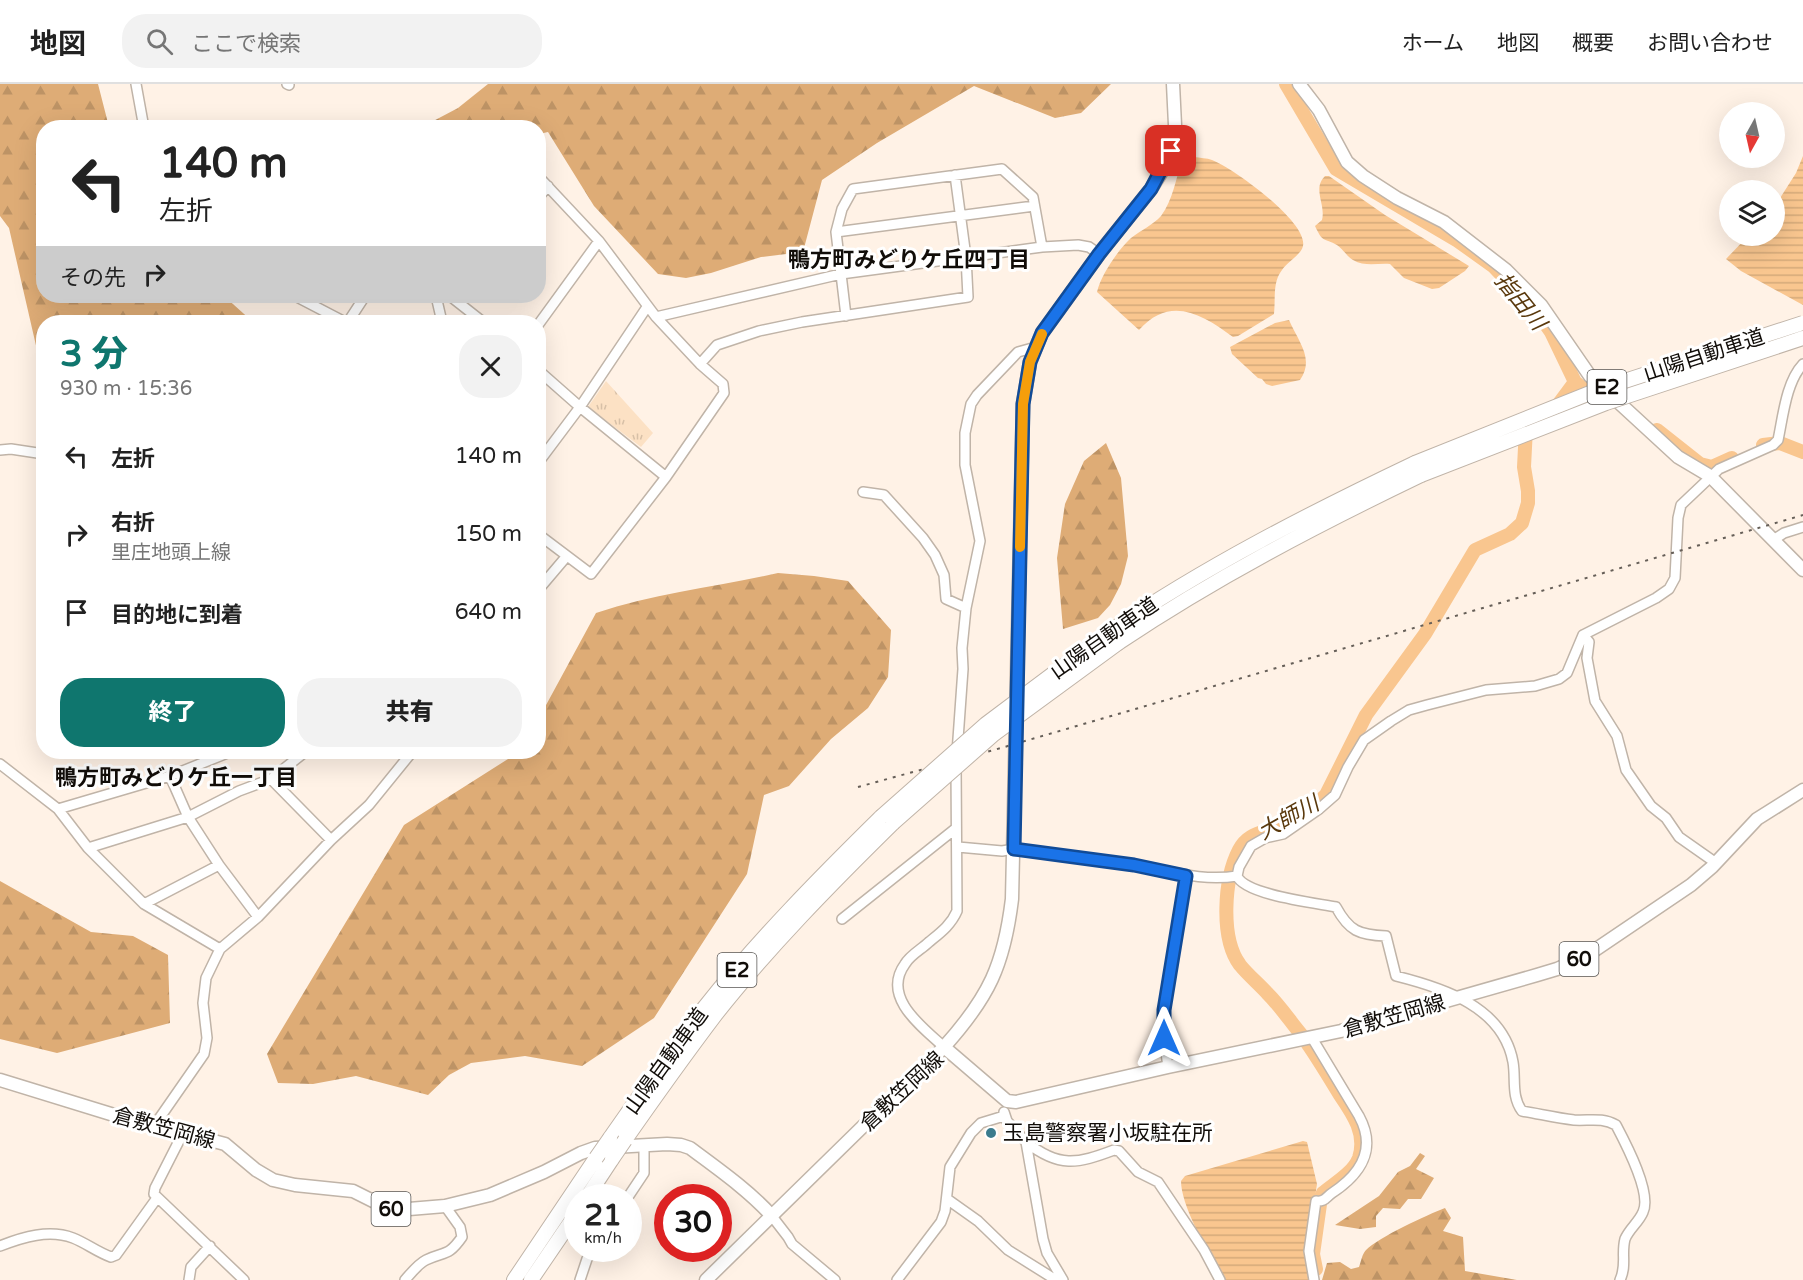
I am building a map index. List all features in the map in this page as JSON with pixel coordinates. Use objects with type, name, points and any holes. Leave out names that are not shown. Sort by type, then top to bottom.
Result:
[{"type":"highway","name":"山陽自動車道","points":[[1418,469],[1600,389],[1803,323]]},
{"type":"highway","name":"山陽自動車道","points":[[514,1280],[610,1138],[712,999],[819,878],[887,820],[986,724],[1114,637],[1192,578],[1342,498],[1596,406],[1803,338]]},
{"type":"highway","name":"山陽自動車道","points":[[596,1184],[724,1005],[887,820]]},
{"type":"highway","points":[[531,1280],[564,1232]]},
{"type":"main road","points":[[944,1047],[981,1002],[999,962],[1009,922],[1014,849],[1023,404],[1030,362],[1042,333],[1099,254],[1151,189],[1171,151],[1175,125],[1173,84]]},
{"type":"main road","points":[[1299,84],[1319,110],[1347,162],[1363,176],[1397,198],[1444,222],[1506,270],[1541,304],[1563,338],[1601,387],[1678,457],[1710,476],[1803,570]]},
{"type":"main road","name":"倉敷笠岡線","points":[[0,1080],[154,1126],[225,1144],[256,1170],[273,1180],[295,1185],[353,1191],[385,1207],[398,1210],[445,1206],[490,1195],[581,1153],[595,1149],[667,1144],[690,1148],[734,1181],[771,1215],[944,1047],[1007,1101],[1017,1102],[1168,1067],[1307,1039],[1557,969],[1586,956],[1691,885],[1716,863],[1757,819],[1803,790]]},
{"type":"main road","points":[[706,1280],[771,1215]]},
{"type":"street","points":[[136,84],[143,120]]},
{"type":"street","points":[[846,316],[836,232],[842,208],[853,189],[1002,169],[1033,197],[1042,247]]},
{"type":"street","points":[[700,364],[717,345],[759,331],[968,297],[966,257],[955,176]]},
{"type":"street","points":[[546,188],[548,186],[599,241],[647,307],[700,364],[723,384],[724,393],[666,477],[591,574],[546,541]]},
{"type":"street","points":[[836,232],[1034,206]]},
{"type":"street","points":[[545,315],[599,241]]},
{"type":"street","points":[[656,317],[841,274],[1078,244],[1089,247],[1099,254]]},
{"type":"street","points":[[309,303],[333,315]]},
{"type":"street","points":[[466,303],[477,315]]},
{"type":"street","points":[[546,453],[647,307]]},
{"type":"street","points":[[944,1047],[916,1022],[899,999],[897,987],[905,963],[943,931],[954,919],[957,911],[958,847],[955,829],[957,730],[963,669],[962,648],[966,608],[980,541],[965,465],[965,433],[971,404],[977,395],[1018,352],[1036,347]]},
{"type":"street","points":[[1233,877],[1251,846],[1265,838],[1283,834],[1335,795],[1364,740],[1391,721],[1409,710],[1486,690],[1535,686],[1559,679],[1567,673],[1583,635],[1670,589],[1675,578],[1680,505],[1719,469],[1776,442],[1788,396],[1803,364]]},
{"type":"street","points":[[546,377],[666,477]]},
{"type":"street","points":[[0,450],[11,448],[36,453]]},
{"type":"street","points":[[863,492],[884,495],[923,538],[944,575],[946,599],[966,608]]},
{"type":"street","points":[[1773,540],[1803,526]]},
{"type":"street","points":[[546,581],[566,557]]},
{"type":"street","points":[[1583,635],[1589,642],[1587,658],[1595,701],[1617,736],[1626,770],[1651,806],[1666,818],[1678,837],[1716,863]]},
{"type":"street","points":[[58,809],[170,776],[203,759]]},
{"type":"street","points":[[88,848],[188,817],[271,779],[296,759]]},
{"type":"street","points":[[154,1126],[204,1054],[207,1038],[203,1003],[206,978],[220,949],[258,917],[331,840],[369,806],[399,770],[405,759]]},
{"type":"street","points":[[0,764],[58,809],[88,848],[144,904],[220,949]]},
{"type":"street","points":[[170,776],[188,817],[219,865],[258,917]]},
{"type":"street","points":[[271,779],[331,840]]},
{"type":"street","points":[[842,919],[955,829]]},
{"type":"street","points":[[958,847],[1002,851],[1014,849],[1134,865],[1186,876],[1233,877],[1254,890],[1336,907],[1350,927],[1366,935],[1386,936],[1396,976],[1430,984],[1475,1006],[1490,1018],[1506,1038],[1511,1049],[1514,1091],[1517,1104],[1522,1111],[1576,1120],[1609,1121],[1616,1125],[1646,1196],[1643,1213],[1626,1237],[1623,1251],[1625,1269],[1620,1280]]},
{"type":"street","points":[[144,904],[219,865]]},
{"type":"street","points":[[1168,1067],[1163,1031],[1164,1010],[1186,876]]},
{"type":"street","points":[[1307,1039],[1359,1116],[1366,1134],[1366,1153],[1358,1172],[1346,1184],[1320,1202],[1316,1201],[1309,1251],[1314,1280]]},
{"type":"street","points":[[1007,1101],[1006,1121],[1026,1142],[1048,1157],[1078,1162],[1119,1150],[1138,1172],[1158,1182],[1204,1250],[1220,1280]]},
{"type":"street","points":[[897,1280],[941,1222],[947,1199],[950,1167],[971,1133],[981,1123],[991,1118],[1005,1116]]},
{"type":"street","points":[[183,1133],[154,1194],[244,1280]]},
{"type":"street","points":[[1026,1142],[1043,1239],[1047,1252],[1063,1280]]},
{"type":"street","points":[[637,1184],[644,1173],[644,1147]]},
{"type":"street","points":[[0,1246],[32,1236],[54,1233],[74,1239],[111,1257],[116,1255],[157,1198]]},
{"type":"street","points":[[947,1199],[978,1221],[1008,1250],[1056,1280]]},
{"type":"street","points":[[405,1280],[425,1260],[447,1254],[462,1237],[460,1227],[445,1206]]},
{"type":"street","points":[[771,1215],[792,1244],[835,1280]]},
{"type":"street","points":[[189,1280],[191,1267],[210,1246]]},
{"type":"street","points":[[580,1280],[586,1262]]},
{"type":"green space","points":[[0,84],[98,84],[107,120],[36,120],[36,303],[232,303],[245,315],[36,315],[36,346],[9,228],[0,216]]},
{"type":"green space","points":[[488,84],[1111,84],[1081,113],[1055,118],[974,86],[877,143],[822,180],[803,252],[761,257],[711,273],[686,278],[658,274],[594,206],[548,132],[546,132],[546,120],[435,120],[458,108]]},
{"type":"green space","points":[[606,381],[653,433],[641,447],[588,407]]},
{"type":"green space","points":[[1106,443],[1121,478],[1128,556],[1121,584],[1110,605],[1098,618],[1063,629],[1057,558],[1065,504],[1084,461]]},
{"type":"green space","points":[[778,573],[848,581],[891,630],[888,677],[868,708],[831,739],[789,786],[764,795],[747,874],[654,1018],[582,1066],[525,1056],[471,1063],[449,1075],[428,1095],[356,1076],[313,1084],[278,1083],[267,1054],[404,825],[508,759],[546,759],[546,705],[596,613],[664,595]]},
{"type":"green space","points":[[0,881],[91,932],[133,936],[168,955],[170,1023],[57,1053],[0,1039]]},
{"type":"green space","points":[[1420,1153],[1425,1156],[1416,1169],[1434,1178],[1421,1199],[1408,1199],[1400,1209],[1383,1208],[1376,1216],[1376,1227],[1360,1229],[1335,1225],[1379,1196],[1398,1172],[1410,1166]]},
{"type":"green space","points":[[1445,1208],[1451,1218],[1443,1231],[1463,1237],[1465,1271],[1517,1280],[1322,1280],[1327,1263],[1340,1262],[1351,1269],[1359,1267],[1365,1252],[1372,1245]]},
{"type":"shaded area","points":[[1803,156],[1803,305],[1741,271],[1726,259],[1738,246],[1785,246],[1785,190]]},
{"type":"shaded area","points":[[1194,157],[1212,160],[1251,184],[1282,210],[1301,236],[1302,249],[1284,267],[1277,280],[1274,314],[1238,336],[1233,337],[1198,315],[1174,311],[1162,313],[1139,330],[1097,292],[1106,271],[1121,249],[1131,238],[1158,219],[1165,210],[1182,160]]},
{"type":"shaded area","points":[[1325,176],[1329,176],[1385,215],[1469,266],[1439,288],[1432,289],[1404,278],[1390,264],[1367,264],[1353,260],[1337,245],[1323,239],[1315,226],[1322,220],[1319,191],[1321,181]]},
{"type":"shaded area","points":[[1289,320],[1304,350],[1306,365],[1300,380],[1272,386],[1258,378],[1232,354],[1230,347],[1275,323]]},
{"type":"shaded area","points":[[1303,1141],[1307,1142],[1317,1184],[1307,1249],[1312,1280],[1223,1280],[1191,1217],[1182,1192],[1181,1181],[1185,1176]]},
{"type":"waterway","name":"指田川","points":[[1286,84],[1336,169],[1458,241],[1493,266],[1537,312],[1551,332],[1575,382],[1581,387],[1604,388]]},
{"type":"waterway","name":"大師川","points":[[1316,1269],[1313,1254],[1321,1197],[1356,1163],[1361,1149],[1360,1133],[1350,1109],[1305,1041],[1277,1003],[1240,965],[1234,953],[1229,940],[1226,908],[1234,862],[1242,845],[1250,837],[1289,821],[1326,795],[1366,715],[1425,634],[1475,550],[1510,534],[1522,523],[1528,503],[1524,467],[1526,428],[1535,419],[1555,409],[1575,382]]},
{"type":"waterway","name":"指田川","points":[[1657,430],[1700,464],[1712,467],[1732,458]]},
{"type":"waterway","name":"指田川","points":[[1763,445],[1780,443],[1803,452]]},
{"type":"railway","points":[[858,787],[1001,748],[1803,515]]},
{"type":"slow traffic","points":[[1020,547],[1023,404],[1030,362],[1042,334]]},
{"type":"place","name":"玉島警察署小坂駐在所","points":[[991,1133]]},
{"type":"district","name":"鴨方町みどりケ丘四丁目","points":[[909,259]]},
{"type":"district","name":"鴨方町みどりケ丘一丁目","points":[[176,777]]},
{"type":"route","points":[[1164,1038],[1164,1010],[1186,876],[1134,865],[1014,849],[1023,404],[1030,362],[1042,333],[1099,254],[1151,189],[1171,151]]}]
